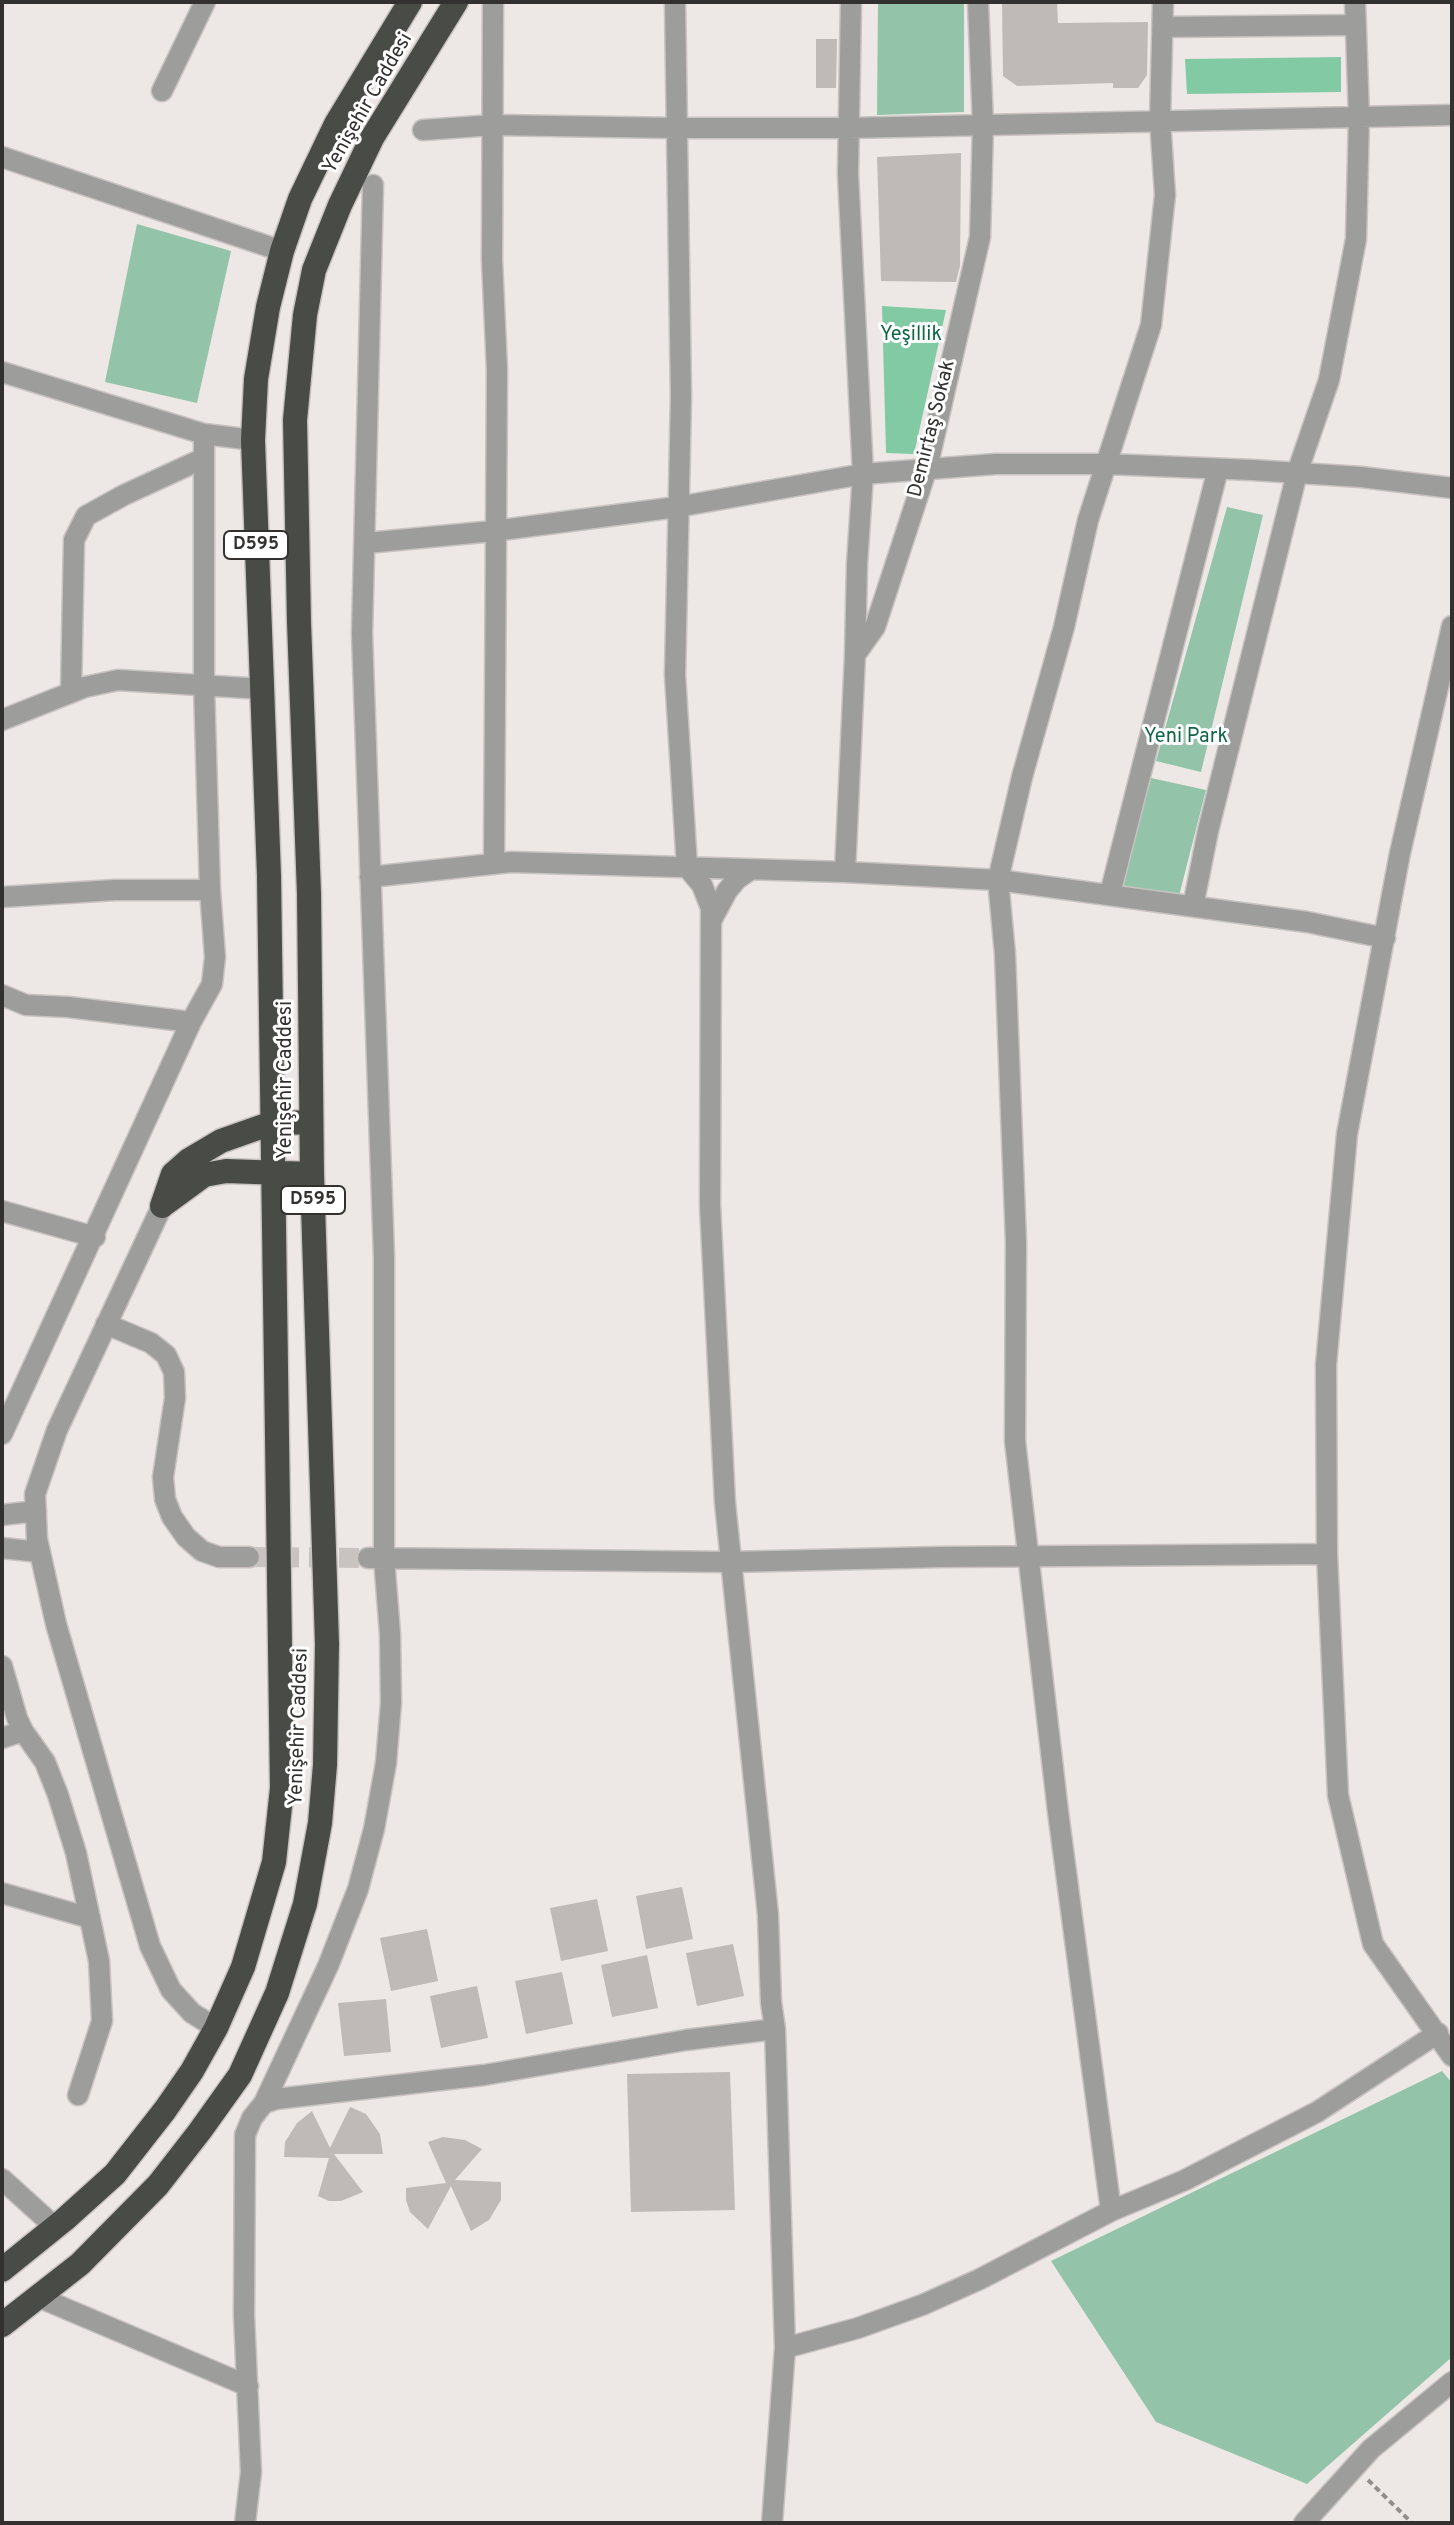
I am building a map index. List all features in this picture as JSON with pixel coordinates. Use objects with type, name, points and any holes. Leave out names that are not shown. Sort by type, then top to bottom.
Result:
[{"type":"highway","name":"Yenişehir Caddesi","points":[[2,2270],[115,2174],[192,2071],[216,2028],[243,1967],[274,1862],[282,1788],[269,845],[253,440],[256,379],[268,307],[282,251],[300,199],[336,124],[410,2]]},
{"type":"highway","name":"Yenişehir Caddesi","points":[[2,2325],[80,2264],[158,2185],[240,2075],[277,1993],[305,1904],[320,1823],[325,1765],[327,1644],[312,1174],[309,894],[295,420],[305,315],[314,270],[372,138],[456,2]]},
{"type":"highway","points":[[162,1206],[173,1174],[189,1160],[221,1141],[272,1123],[311,1122]]},
{"type":"highway","points":[[162,1206],[204,1175],[226,1171],[312,1174]]},
{"type":"street","points":[[162,91],[205,2]]},
{"type":"street","points":[[493,2],[492,260],[497,370],[494,864]]},
{"type":"street","points":[[675,2],[681,397],[675,675],[687,867],[702,885],[711,908],[710,1205],[725,1503],[768,1915],[775,2029],[785,2348],[772,2523]]},
{"type":"street","points":[[845,872],[863,474],[852,286],[848,128],[851,2]]},
{"type":"street","name":"Demirtaş Sokak","points":[[855,655],[875,627],[927,468],[980,237],[983,125],[978,2]]},
{"type":"street","points":[[1111,2211],[1015,1441],[1015,1228],[1005,954],[998,880],[1022,777],[1064,627],[1088,520],[1151,325],[1165,195],[1160,120],[1163,2]]},
{"type":"street","points":[[1193,906],[1208,831],[1297,473],[1329,380],[1356,239],[1359,117],[1355,2]]},
{"type":"street","points":[[1163,27],[1355,25]]},
{"type":"street","points":[[423,130],[494,125],[848,128],[1452,115]]},
{"type":"street","points":[[2,157],[282,251]]},
{"type":"street","points":[[245,2523],[251,2472],[244,2315],[245,2135],[252,2118],[264,2103],[328,1966],[358,1889],[374,1829],[386,1763],[391,1703],[390,1634],[376,1558],[384,1257],[362,634],[373,185]]},
{"type":"street","points":[[2,372],[204,434],[253,440]]},
{"type":"street","points":[[2,1434],[191,1022],[212,984],[215,957],[204,686],[204,434]]},
{"type":"street","points":[[71,692],[74,540],[86,516],[202,459]]},
{"type":"street","points":[[366,543],[494,531],[677,507],[863,474],[1032,462],[1297,473],[1452,488]]},
{"type":"street","points":[[1110,894],[1218,469]]},
{"type":"street","points":[[1452,626],[1400,853],[1347,1134],[1326,1365],[1327,1554],[1338,1795],[1373,1944],[1452,2056]]},
{"type":"street","points":[[2,720],[71,692],[118,680],[263,689]]},
{"type":"street","points":[[370,877],[511,862],[998,880],[1307,922],[1385,938]]},
{"type":"street","points":[[711,921],[727,891],[750,870]]},
{"type":"street","points":[[2,897],[115,890],[210,890]]},
{"type":"street","points":[[2,995],[26,1005],[191,1022]]},
{"type":"street","points":[[162,1206],[57,1430],[35,1494],[36,1511],[39,1552],[56,1624],[150,1946],[171,1990],[192,2013],[216,2028]]},
{"type":"street","points":[[2,1211],[95,1237]]},
{"type":"street","points":[[106,1324],[151,1343],[166,1355],[174,1372],[175,1398],[163,1477],[165,1499],[172,1517],[186,1537],[202,1551],[219,1557],[249,1557]]},
{"type":"street","points":[[2,1515],[36,1511]]},
{"type":"street","points":[[2,1548],[39,1552]]},
{"type":"street","points":[[376,1558],[731,1562],[1327,1554]]},
{"type":"street","points":[[2,1666],[23,1731],[45,1762],[58,1795],[76,1853],[99,1961],[102,2021],[78,2095]]},
{"type":"street","points":[[2,1738],[23,1731]]},
{"type":"street","points":[[2,1893],[90,1918]]},
{"type":"street","points":[[264,2103],[276,2099],[484,2075],[686,2040],[775,2029]]},
{"type":"street","points":[[785,2348],[858,2328],[922,2305],[980,2279],[1111,2211],[1185,2180],[1317,2112],[1438,2033]]},
{"type":"street","points":[[2,2179],[55,2227]]},
{"type":"street","points":[[38,2297],[248,2386]]},
{"type":"street","points":[[1304,2523],[1354,2467],[1401,2423],[1452,2382]]},
{"type":"path","points":[[1354,2467],[1412,2523]]},
{"type":"green space","points":[[878,2],[964,2],[964,112],[877,115]]},
{"type":"green space","points":[[1341,57],[1341,92],[1187,94],[1185,59]]},
{"type":"green space","points":[[137,224],[231,251],[197,403],[105,382]]},
{"type":"green space","name":"Yeşillik","points":[[882,306],[946,310],[914,454],[886,453]]},
{"type":"green space","name":"Yeni Park","points":[[1227,507],[1263,515],[1201,772],[1156,761]]},
{"type":"green space","points":[[1151,778],[1206,790],[1179,896],[1121,888]]},
{"type":"green space","points":[[1442,2071],[1452,2083],[1452,2357],[1307,2484],[1156,2422],[1051,2261]]},
{"type":"building","points":[[1002,2],[1057,2],[1058,23],[1148,22],[1147,75],[1138,88],[1113,88],[1113,83],[1017,86],[1003,76]]},
{"type":"building","points":[[816,39],[837,39],[836,88],[816,88]]},
{"type":"building","points":[[961,153],[960,266],[956,282],[881,281],[877,157]]},
{"type":"building","points":[[682,1887],[693,1939],[646,1949],[636,1896]]},
{"type":"building","points":[[597,1899],[608,1951],[561,1961],[550,1908]]},
{"type":"building","points":[[427,1929],[438,1981],[391,1991],[380,1938]]},
{"type":"building","points":[[733,1944],[744,1996],[697,2006],[686,1953]]},
{"type":"building","points":[[647,1955],[658,2008],[612,2017],[601,1965]]},
{"type":"building","points":[[562,1972],[573,2024],[526,2034],[515,1981]]},
{"type":"building","points":[[477,1986],[488,2038],[441,2048],[430,1996]]},
{"type":"building","points":[[386,1999],[391,2052],[344,2056],[338,2003]]},
{"type":"building","points":[[730,2072],[735,2210],[631,2212],[627,2074]]},
{"type":"building","points":[[350,2107],[366,2114],[380,2134],[383,2154],[334,2154],[363,2192],[341,2201],[329,2201],[318,2196],[329,2158],[284,2157],[285,2142],[297,2123],[312,2111],[330,2148]]},
{"type":"building","points":[[443,2137],[465,2140],[482,2149],[455,2180],[501,2182],[501,2200],[489,2220],[471,2231],[451,2186],[428,2229],[410,2212],[406,2200],[406,2188],[446,2183],[428,2142]]},
{"type":"tunnel","points":[[249,1557],[368,1558]]}]
